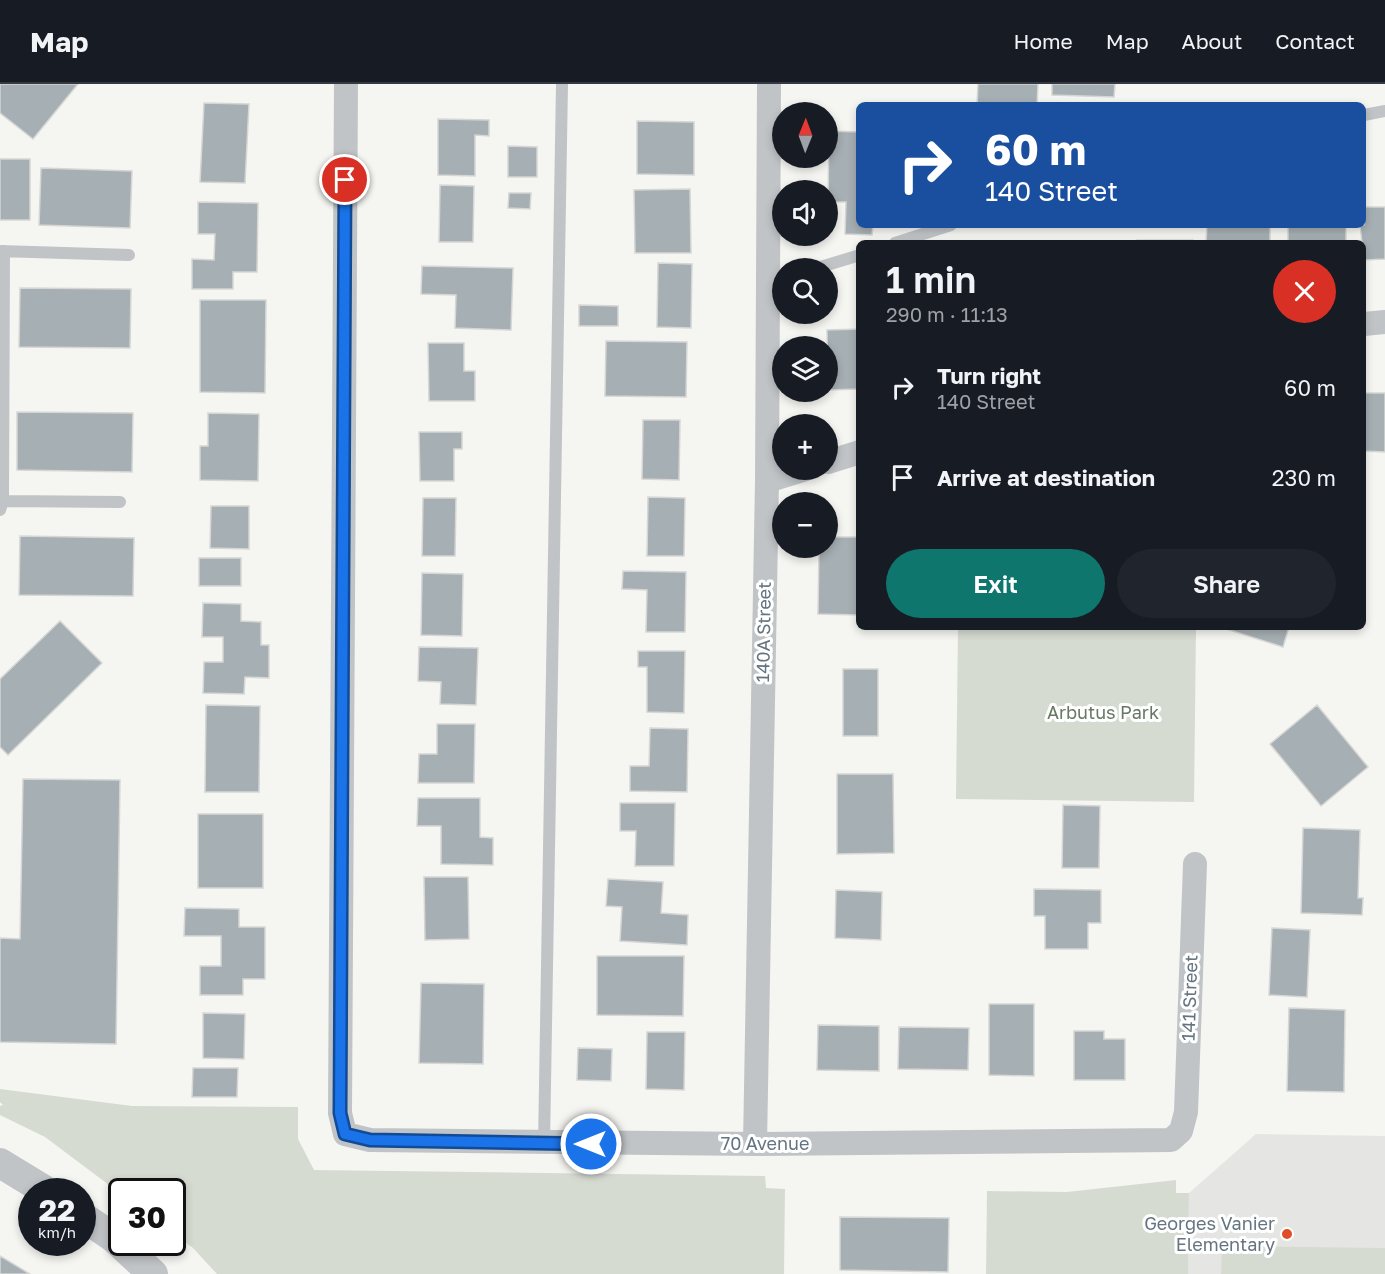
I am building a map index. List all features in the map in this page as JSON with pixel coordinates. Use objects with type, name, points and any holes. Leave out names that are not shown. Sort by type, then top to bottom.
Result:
[{"type":"street","name":"70 Avenue","points":[[345,84],[340,1113],[345,1134],[370,1140],[544,1144],[755,1144],[1157,1142],[1171,1140],[1181,1131]]},
{"type":"street","name":"140A Street","points":[[770,84],[775,258]]},
{"type":"street","points":[[1366,324],[1385,322]]},
{"type":"street","name":"140A Street","points":[[755,1144],[767,481],[774,324]]},
{"type":"street","points":[[838,459],[856,453]]},
{"type":"street","points":[[767,481],[772,479]]},
{"type":"street","name":"141 Street","points":[[1181,1131],[1186,1112],[1194,864]]},
{"type":"street","points":[[0,1163],[25,1178]]},
{"type":"street","points":[[96,1226],[114,1238],[153,1274]]},
{"type":"lane","points":[[544,1144],[562,84]]},
{"type":"lane","points":[[1366,115],[1385,111]]},
{"type":"lane","points":[[904,240],[942,228]]},
{"type":"lane","points":[[120,502],[2,505],[2,251],[129,255]]},
{"type":"lane","points":[[838,262],[856,256]]},
{"type":"shaded area","name":"Georges Vanier Elementary","points":[[1256,1134],[1385,1136],[1385,1274],[1188,1274],[1189,1193]]},
{"type":"green space","name":"Arbutus Park","points":[[958,630],[1196,630],[1194,802],[956,799]]},
{"type":"green space","points":[[0,1089],[132,1106],[298,1107],[298,1139],[314,1170],[765,1176],[766,1188],[785,1189],[784,1274],[217,1274],[186,1243],[186,1178],[108,1178],[108,1184],[45,1137],[0,1115],[0,1106],[3,1105],[0,1102]]},
{"type":"green space","points":[[1176,1180],[1176,1193],[1189,1193],[1188,1274],[986,1274],[987,1191],[1067,1192]]},
{"type":"green space","points":[[1222,1246],[1385,1248],[1385,1274],[1221,1274]]},
{"type":"building","points":[[0,84],[78,84],[33,139],[0,113]]},
{"type":"building","points":[[978,84],[1038,84],[1037,102],[977,102]]},
{"type":"building","points":[[1052,84],[1115,84],[1114,97],[1052,95]]},
{"type":"building","points":[[204,103],[249,104],[245,183],[200,182]]},
{"type":"building","points":[[438,119],[489,120],[489,136],[475,135],[475,176],[438,175]]},
{"type":"building","points":[[637,121],[694,122],[694,175],[637,174]]},
{"type":"building","points":[[838,131],[856,132],[856,228],[873,228],[872,235],[845,234],[846,202],[838,202],[838,180],[828,180],[828,168],[838,168]]},
{"type":"building","points":[[508,146],[537,147],[537,177],[508,177]]},
{"type":"building","points":[[0,159],[30,159],[30,220],[0,220]]},
{"type":"building","points":[[41,168],[132,171],[130,228],[39,225]]},
{"type":"building","points":[[440,185],[474,186],[473,242],[439,242]]},
{"type":"building","points":[[690,189],[691,253],[635,253],[634,190]]},
{"type":"building","points":[[509,193],[531,193],[530,209],[508,208]]},
{"type":"building","points":[[198,202],[258,203],[257,272],[233,272],[233,289],[192,289],[192,259],[214,260],[215,234],[198,234]]},
{"type":"building","points":[[1366,207],[1385,207],[1385,259],[1366,260],[1366,240],[1362,240],[1360,228],[1366,228]]},
{"type":"building","points":[[1207,228],[1270,228],[1270,240],[1206,240]]},
{"type":"building","points":[[1288,228],[1346,228],[1346,240],[1288,240]]},
{"type":"building","points":[[658,263],[692,264],[691,328],[657,327]]},
{"type":"building","points":[[422,266],[513,268],[511,330],[455,328],[456,295],[421,294]]},
{"type":"building","points":[[20,288],[131,289],[130,348],[19,347]]},
{"type":"building","points":[[200,300],[266,300],[265,393],[200,392]]},
{"type":"building","points":[[579,305],[618,306],[618,326],[579,326]]},
{"type":"building","points":[[856,329],[856,389],[838,390],[838,336],[827,336],[827,330]]},
{"type":"building","points":[[606,341],[687,342],[686,397],[605,396]]},
{"type":"building","points":[[428,343],[464,343],[464,371],[475,371],[475,401],[429,401]]},
{"type":"building","points":[[1366,393],[1385,393],[1385,452],[1366,451]]},
{"type":"building","points":[[17,412],[133,413],[132,472],[17,470]]},
{"type":"building","points":[[208,413],[259,414],[258,481],[200,480],[200,446],[208,446]]},
{"type":"building","points":[[643,420],[680,420],[679,480],[642,479]]},
{"type":"building","points":[[419,432],[462,432],[462,449],[454,449],[454,481],[420,481]]},
{"type":"building","points":[[648,497],[685,498],[684,556],[647,556]]},
{"type":"building","points":[[423,498],[456,498],[455,556],[422,556]]},
{"type":"building","points":[[211,506],[249,506],[249,549],[210,548]]},
{"type":"building","points":[[20,536],[134,538],[133,596],[19,595]]},
{"type":"building","points":[[838,537],[856,537],[856,615],[818,614],[819,558],[838,558]]},
{"type":"building","points":[[199,558],[241,558],[241,586],[199,586]]},
{"type":"building","points":[[623,571],[686,572],[685,632],[646,632],[647,590],[622,589]]},
{"type":"building","points":[[422,573],[463,574],[462,636],[421,635]]},
{"type":"building","points":[[203,603],[241,604],[241,621],[261,622],[261,645],[269,645],[269,678],[245,677],[244,694],[203,693],[204,662],[223,662],[223,637],[202,637]]},
{"type":"building","points":[[60,621],[102,663],[8,755],[0,747],[0,679]]},
{"type":"building","points":[[1229,630],[1288,630],[1283,647]]},
{"type":"building","points":[[419,647],[478,648],[476,705],[440,704],[441,682],[418,681]]},
{"type":"building","points":[[638,651],[685,651],[684,713],[647,712],[647,667],[638,667]]},
{"type":"building","points":[[843,669],[878,669],[878,736],[843,736]]},
{"type":"building","points":[[206,705],[260,706],[259,792],[205,792]]},
{"type":"building","points":[[1317,705],[1368,767],[1321,806],[1270,744]]},
{"type":"building","points":[[437,724],[475,724],[474,783],[418,783],[419,754],[437,754]]},
{"type":"building","points":[[650,728],[688,729],[687,792],[630,791],[630,766],[649,766]]},
{"type":"building","points":[[837,774],[893,774],[894,853],[837,854]]},
{"type":"building","points":[[23,779],[120,780],[116,1044],[0,1042],[0,938],[20,939]]},
{"type":"building","points":[[418,798],[480,798],[480,837],[493,838],[493,865],[441,864],[441,826],[417,826]]},
{"type":"building","points":[[620,803],[675,803],[674,866],[635,866],[636,831],[620,831]]},
{"type":"building","points":[[1063,805],[1100,806],[1099,868],[1062,868]]},
{"type":"building","points":[[198,814],[263,814],[263,888],[198,888]]},
{"type":"building","points":[[1303,828],[1360,830],[1358,898],[1363,898],[1362,915],[1301,913]]},
{"type":"building","points":[[424,877],[468,877],[469,939],[425,940]]},
{"type":"building","points":[[608,879],[663,882],[661,913],[688,915],[687,945],[620,941],[622,907],[606,906]]},
{"type":"building","points":[[1034,889],[1101,890],[1101,923],[1088,923],[1088,949],[1045,949],[1045,916],[1034,916]]},
{"type":"building","points":[[836,890],[882,892],[881,940],[835,938]]},
{"type":"building","points":[[185,908],[239,909],[239,927],[265,927],[265,979],[243,979],[243,995],[200,995],[200,966],[221,966],[221,936],[184,936]]},
{"type":"building","points":[[1272,928],[1310,930],[1307,997],[1269,995]]},
{"type":"building","points":[[597,956],[684,956],[683,1016],[597,1015]]},
{"type":"building","points":[[421,983],[484,984],[483,1064],[419,1063]]},
{"type":"building","points":[[989,1004],[1034,1004],[1034,1076],[989,1075]]},
{"type":"building","points":[[1289,1008],[1345,1010],[1344,1092],[1287,1091]]},
{"type":"building","points":[[203,1013],[245,1014],[244,1059],[203,1058]]},
{"type":"building","points":[[818,1025],[879,1026],[879,1071],[817,1070]]},
{"type":"building","points":[[899,1027],[969,1028],[968,1070],[898,1069]]},
{"type":"building","points":[[1074,1031],[1104,1031],[1104,1039],[1125,1039],[1125,1080],[1074,1080]]},
{"type":"building","points":[[647,1032],[685,1032],[684,1090],[646,1089]]},
{"type":"building","points":[[578,1048],[612,1049],[611,1081],[577,1080]]},
{"type":"building","points":[[193,1068],[238,1068],[237,1097],[192,1097]]},
{"type":"building","points":[[840,1217],[949,1218],[948,1272],[840,1270]]},
{"type":"building","points":[[0,1256],[30,1274],[0,1274]]},
{"type":"place","name":"Georges Vanier Elementary","points":[[1287,1234]]},
{"type":"route","points":[[345,180],[340,1113],[345,1134],[370,1140],[591,1144]]}]
